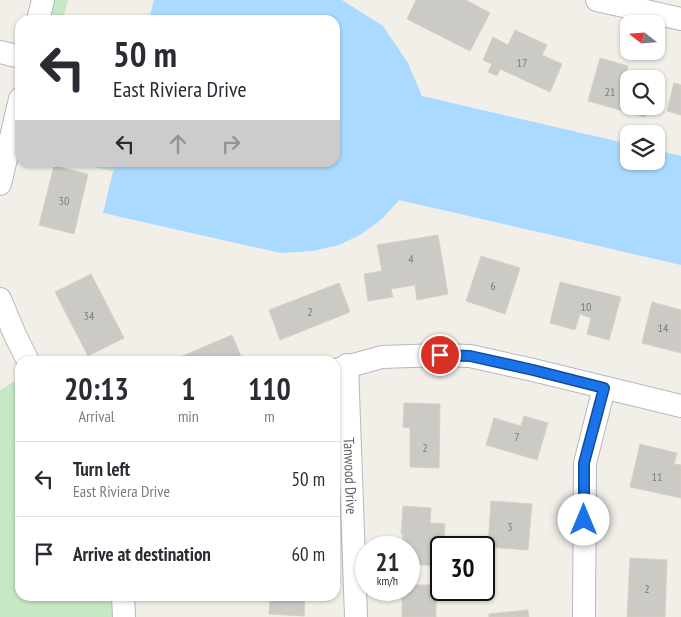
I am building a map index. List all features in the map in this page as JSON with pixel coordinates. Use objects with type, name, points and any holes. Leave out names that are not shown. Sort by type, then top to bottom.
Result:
[{"type":"street","points":[[39,15],[43,0]]},
{"type":"street","points":[[597,0],[681,19]]},
{"type":"street","points":[[0,52],[15,56]]},
{"type":"street","points":[[0,184],[15,120]]},
{"type":"street","points":[[0,299],[26,356]]},
{"type":"street","points":[[341,368],[382,357],[470,356],[681,406]]},
{"type":"street","name":"Tanwood Drive","points":[[341,368],[356,617]]},
{"type":"street","points":[[584,617],[584,463],[604,388]]},
{"type":"street","points":[[123,601],[124,617]]},
{"type":"green space","points":[[45,0],[68,0],[64,15],[42,15]]},
{"type":"green space","points":[[94,167],[114,167],[112,171]]},
{"type":"green space","points":[[15,381],[15,601],[114,601],[115,617],[0,617],[0,390]]},
{"type":"water","points":[[154,0],[342,0],[383,26],[408,63],[422,96],[620,142],[620,170],[665,170],[665,152],[681,156],[681,265],[399,200],[382,219],[360,235],[339,245],[313,251],[281,253],[103,213],[114,167],[340,167],[340,15],[150,15]]},
{"type":"building","points":[[416,0],[466,0],[490,13],[470,51],[407,19]]},
{"type":"building","points":[[515,30],[547,45],[542,55],[562,64],[550,92],[500,69],[497,76],[488,72],[492,64],[483,60],[493,37],[508,45]]},
{"type":"building","points":[[600,58],[628,66],[627,70],[620,70],[620,110],[588,101]]},
{"type":"building","points":[[674,83],[681,85],[681,115],[667,111]]},
{"type":"building","points":[[54,167],[88,174],[74,234],[39,225]]},
{"type":"building","points":[[438,235],[448,294],[417,300],[415,285],[391,289],[393,297],[368,301],[364,274],[382,271],[377,245]]},
{"type":"building","points":[[481,256],[520,268],[505,314],[466,301]]},
{"type":"building","points":[[91,274],[124,338],[88,356],[55,292]]},
{"type":"building","points":[[560,282],[621,297],[609,340],[587,334],[591,318],[580,314],[575,330],[550,323]]},
{"type":"building","points":[[339,283],[350,312],[280,340],[269,310]]},
{"type":"building","points":[[652,302],[681,310],[681,353],[642,343]]},
{"type":"building","points":[[232,335],[241,356],[182,356]]},
{"type":"building","points":[[404,403],[440,404],[439,468],[410,467],[410,428],[403,427]]},
{"type":"building","points":[[524,416],[548,423],[537,460],[486,445],[494,418],[521,426]]},
{"type":"building","points":[[640,444],[677,453],[674,464],[681,465],[681,498],[630,487]]},
{"type":"building","points":[[491,501],[532,504],[528,550],[495,548],[495,536],[489,536]]},
{"type":"building","points":[[403,506],[431,508],[430,523],[445,524],[444,536],[430,536],[430,565],[420,565],[420,536],[403,536],[401,534]]},
{"type":"building","points":[[630,558],[667,560],[665,617],[627,617]]},
{"type":"building","points":[[420,585],[430,585],[430,601],[436,601],[436,617],[402,617],[402,601],[420,601]]},
{"type":"building","points":[[270,601],[305,601],[304,616],[269,614]]},
{"type":"building","points":[[528,610],[529,617],[489,617],[489,614]]},
{"type":"route","points":[[440,355],[470,356],[604,388],[584,463],[584,520]]}]
